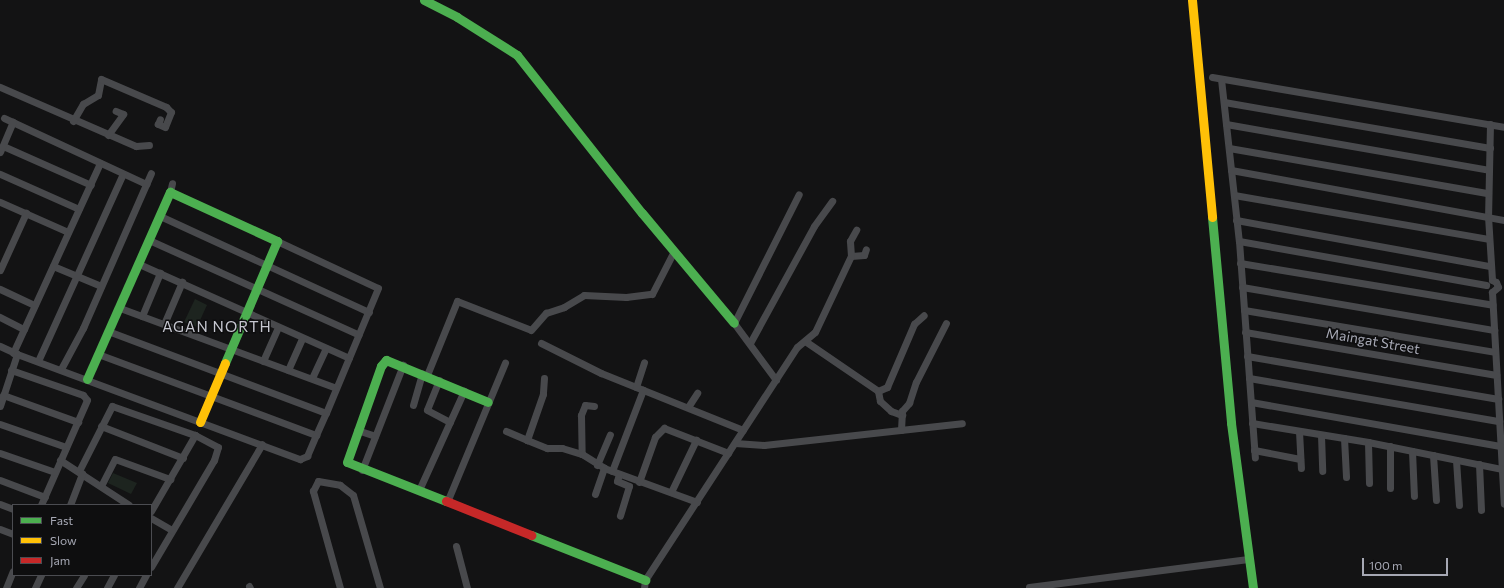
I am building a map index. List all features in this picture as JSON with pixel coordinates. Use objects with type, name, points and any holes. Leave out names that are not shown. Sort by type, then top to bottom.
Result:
[{"type":"street","points":[[424,0],[457,17],[517,55],[674,251],[750,343],[776,380]]},
{"type":"street","points":[[1192,0],[1230,415],[1253,588]]},
{"type":"street","points":[[1212,77],[1504,127]]},
{"type":"street","points":[[73,121],[83,104],[98,95],[101,79],[166,107],[171,112],[165,127],[158,124],[160,119]]},
{"type":"street","points":[[1221,79],[1239,241],[1254,453],[1300,459]]},
{"type":"street","points":[[0,87],[73,121],[108,135],[145,144]]},
{"type":"street","points":[[1224,102],[1490,148]]},
{"type":"street","points":[[108,135],[123,114],[116,111]]},
{"type":"street","points":[[4,118],[146,184]]},
{"type":"street","points":[[13,122],[1,149],[90,185]]},
{"type":"street","points":[[1226,124],[1489,170]]},
{"type":"street","points":[[1490,124],[1488,193],[1488,239],[1490,266],[1487,290],[1498,289]]},
{"type":"street","points":[[1229,148],[1488,193]]},
{"type":"street","points":[[0,406],[24,329],[100,163]]},
{"type":"street","points":[[1231,170],[1504,220]]},
{"type":"street","points":[[62,369],[151,173]]},
{"type":"street","points":[[0,174],[79,209]]},
{"type":"street","points":[[38,361],[123,174]]},
{"type":"street","points":[[0,346],[15,354],[62,369],[87,379],[200,422],[303,459],[326,413],[378,291],[375,285],[277,241],[171,188],[150,240],[87,379]]},
{"type":"street","points":[[734,323],[799,194]]},
{"type":"street","points":[[1234,195],[1488,239]]},
{"type":"street","points":[[750,343],[814,226],[832,201]]},
{"type":"street","points":[[1,205],[26,213],[68,232]]},
{"type":"street","points":[[0,270],[26,213]]},
{"type":"street","points":[[160,216],[268,263],[369,312]]},
{"type":"street","points":[[1236,220],[1490,266]]},
{"type":"street","points":[[488,402],[388,359],[384,361],[357,430],[347,462],[362,470],[419,490],[645,584],[797,347],[815,332],[851,256],[850,241],[856,230]]},
{"type":"street","points":[[150,240],[359,335]]},
{"type":"street","points":[[200,422],[277,241]]},
{"type":"street","points":[[1239,241],[1496,282],[1498,289],[1493,305],[1504,504]]},
{"type":"street","points":[[851,256],[864,256],[866,249]]},
{"type":"street","points":[[413,404],[457,301],[531,330],[546,313],[564,307],[584,295],[626,297],[650,295],[656,288],[674,251]]},
{"type":"street","points":[[1240,263],[1493,305]]},
{"type":"street","points":[[139,264],[182,282],[302,338],[350,358]]},
{"type":"street","points":[[53,266],[101,286]]},
{"type":"street","points":[[142,316],[160,273]]},
{"type":"street","points":[[164,324],[182,282]]},
{"type":"street","points":[[1242,287],[1494,330]]},
{"type":"street","points":[[0,289],[35,305]]},
{"type":"street","points":[[120,308],[336,388]]},
{"type":"street","points":[[1244,310],[1495,352]]},
{"type":"street","points":[[878,392],[887,387],[914,324],[924,315]]},
{"type":"street","points":[[0,317],[24,329]]},
{"type":"street","points":[[901,430],[902,414],[946,323]]},
{"type":"street","points":[[263,361],[278,327]]},
{"type":"street","points":[[108,331],[326,413]]},
{"type":"street","name":"Maingat Street","points":[[1245,332],[1496,375]]},
{"type":"street","points":[[288,370],[302,338]]},
{"type":"street","points":[[805,341],[878,392],[880,401],[891,411],[902,414]]},
{"type":"street","points":[[541,343],[566,358],[744,430]]},
{"type":"street","points":[[312,378],[326,348]]},
{"type":"street","points":[[98,354],[316,435]]},
{"type":"street","points":[[1247,356],[1498,399]]},
{"type":"street","points":[[620,516],[629,486],[617,481],[616,473],[639,388],[644,362]]},
{"type":"street","points":[[447,502],[505,363]]},
{"type":"street","points":[[362,470],[403,365]]},
{"type":"street","points":[[11,370],[85,396],[87,402],[42,504]]},
{"type":"street","points":[[527,440],[544,394],[544,378]]},
{"type":"street","points":[[1249,378],[1499,421]]},
{"type":"street","points":[[439,380],[427,410],[450,422]]},
{"type":"street","points":[[419,490],[464,391]]},
{"type":"street","points":[[688,407],[696,393]]},
{"type":"street","points":[[3,395],[78,422]]},
{"type":"street","points":[[1251,402],[1500,446]]},
{"type":"street","points":[[70,504],[81,472],[110,407],[114,406],[195,435],[218,447],[219,451],[152,565]]},
{"type":"street","points":[[582,454],[582,415],[585,406],[594,406]]},
{"type":"street","points":[[735,443],[764,445],[962,423]]},
{"type":"street","points":[[0,424],[66,447]]},
{"type":"street","points":[[1252,424],[1368,442],[1502,469]]},
{"type":"street","points":[[101,426],[184,458]]},
{"type":"street","points":[[640,482],[655,437],[660,430],[666,428],[728,453]]},
{"type":"street","points":[[357,430],[375,436]]},
{"type":"street","points":[[506,431],[547,448],[562,448],[582,454],[597,465],[604,468],[697,502]]},
{"type":"street","points":[[1299,431],[1301,468]]},
{"type":"street","points":[[1321,434],[1322,471]]},
{"type":"street","points":[[152,509],[184,458],[195,435]]},
{"type":"street","points":[[597,465],[610,435]]},
{"type":"street","points":[[1344,438],[1346,477]]},
{"type":"street","points":[[671,492],[696,440]]},
{"type":"street","points":[[1368,442],[1370,483]]},
{"type":"street","points":[[177,588],[262,444]]},
{"type":"street","points":[[1390,446],[1390,488]]},
{"type":"street","points":[[1412,451],[1414,496]]},
{"type":"street","points":[[0,453],[55,472]]},
{"type":"street","points":[[1433,455],[1436,500]]},
{"type":"street","points":[[101,486],[115,459],[170,480]]},
{"type":"street","points":[[60,460],[81,472],[126,504]]},
{"type":"street","points":[[1456,460],[1459,505]]},
{"type":"street","points":[[1479,464],[1480,510]]},
{"type":"street","points":[[595,494],[604,468]]},
{"type":"street","points":[[0,480],[45,497]]},
{"type":"street","points":[[340,588],[313,492],[318,481],[340,485],[353,495],[380,588]]},
{"type":"street","points":[[0,504],[12,509]]},
{"type":"street","points":[[152,519],[172,530]]},
{"type":"street","points":[[1,532],[12,534]]},
{"type":"street","points":[[456,546],[467,588]]},
{"type":"street","points":[[1029,587],[1248,559]]},
{"type":"street","points":[[6,588],[12,573]]},
{"type":"street","points":[[35,588],[41,576]]},
{"type":"street","points":[[76,588],[83,576]]},
{"type":"street","points":[[107,588],[113,576]]},
{"type":"street","points":[[139,588],[145,576]]},
{"type":"shaded area","points":[[195,299],[207,305],[197,327],[184,322]]},
{"type":"shaded area","points":[[113,473],[137,483],[131,494],[108,483]]},
{"type":"traffic: fast","points":[[424,0],[457,17],[517,55],[642,213],[734,323]]},
{"type":"traffic: fast","points":[[87,379],[170,192],[277,241],[225,363]]},
{"type":"traffic: fast","points":[[1212,217],[1231,423],[1253,588]]},
{"type":"traffic: fast","points":[[446,501],[347,462],[381,366],[386,360],[488,402]]},
{"type":"traffic: fast","points":[[531,535],[645,580]]},
{"type":"traffic: slow","points":[[1192,0],[1212,217]]},
{"type":"traffic: slow","points":[[200,422],[225,363]]},
{"type":"traffic: jam","points":[[446,501],[531,535]]},
{"type":"district","name":"AGAN NORTH","points":[[217,327]]}]
